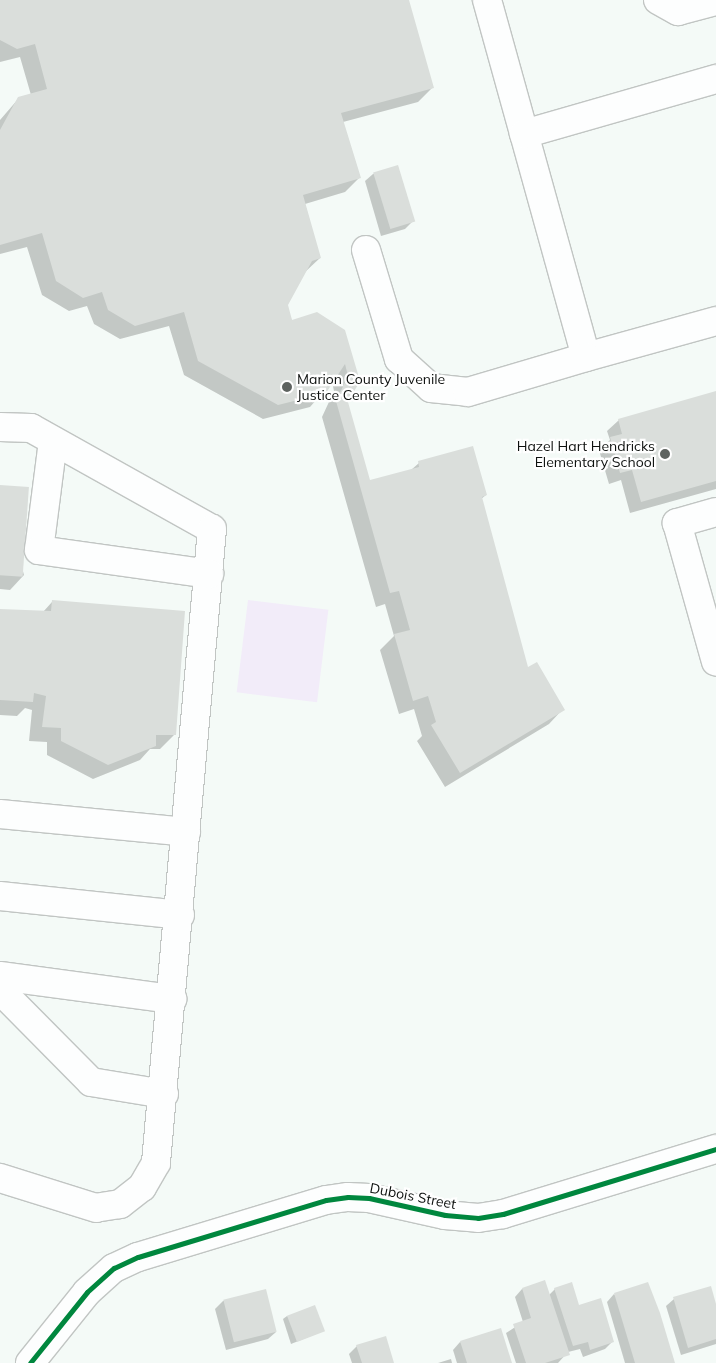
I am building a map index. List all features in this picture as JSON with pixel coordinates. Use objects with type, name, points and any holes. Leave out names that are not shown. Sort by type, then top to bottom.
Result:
[{"type":"street","points":[[487,0],[586,357]]},
{"type":"street","points":[[658,0],[678,11],[716,0]]},
{"type":"street","points":[[524,134],[716,79]]},
{"type":"street","points":[[366,250],[399,359],[431,388],[468,392],[716,320]]},
{"type":"street","points":[[0,427],[30,428],[212,529],[180,915],[156,1163],[142,1186],[120,1204],[96,1208],[0,1178]]},
{"type":"street","points":[[53,441],[39,550],[208,574]]},
{"type":"street","points":[[716,512],[677,523],[716,662]]},
{"type":"street","points":[[0,814],[186,832]]},
{"type":"street","points":[[0,896],[180,915]]},
{"type":"street","points":[[0,976],[172,998]]},
{"type":"street","points":[[0,990],[91,1082],[164,1094]]},
{"type":"street","name":"Dubois Street","points":[[30,1363],[87,1292],[114,1268],[138,1257],[326,1200],[348,1197],[369,1198],[445,1215],[478,1218],[503,1214],[716,1149]]},
{"type":"shaded area","points":[[248,600],[328,610],[317,702],[237,692]]},
{"type":"building","name":"Marion County Juvenile Justice Center","points":[[0,0],[409,0],[434,88],[341,113],[361,178],[303,195],[321,258],[312,261],[288,305],[292,320],[317,312],[345,330],[360,381],[348,402],[370,480],[419,467],[418,461],[473,446],[487,495],[482,497],[528,667],[537,662],[565,710],[460,773],[431,725],[436,722],[428,696],[413,701],[394,634],[410,630],[399,591],[390,593],[336,401],[348,376],[345,364],[326,393],[278,405],[198,361],[184,312],[135,326],[108,310],[102,292],[83,298],[56,281],[42,233],[0,245],[0,130],[18,97],[47,89],[35,44],[17,49],[0,40]]},
{"type":"building","points":[[398,165],[415,221],[390,229],[373,173]]},
{"type":"building","name":"Hazel Hart Hendricks Elementary School","points":[[716,391],[716,481],[641,502],[632,470],[620,473],[610,437],[622,434],[618,419]]},
{"type":"building","points":[[0,485],[29,487],[23,577],[0,575]]},
{"type":"building","points":[[52,600],[185,611],[176,735],[156,735],[156,746],[108,765],[61,741],[61,728],[42,727],[46,696],[34,693],[33,702],[0,700],[0,609],[51,611]]},
{"type":"building","points":[[545,1280],[570,1355],[545,1363],[526,1363],[513,1324],[531,1318],[522,1288]]},
{"type":"building","points":[[572,1282],[579,1305],[601,1298],[614,1342],[590,1350],[588,1342],[573,1346],[554,1288]]},
{"type":"building","points":[[648,1282],[660,1313],[675,1363],[635,1363],[614,1293]]},
{"type":"building","points":[[711,1286],[716,1304],[716,1339],[688,1348],[673,1297]]},
{"type":"building","points":[[266,1289],[277,1332],[234,1342],[223,1300]]},
{"type":"building","points":[[315,1305],[325,1331],[297,1342],[287,1316]]},
{"type":"building","points":[[501,1328],[512,1363],[467,1363],[460,1341]]},
{"type":"building","points":[[386,1336],[394,1363],[362,1363],[356,1345]]},
{"type":"cycle path","points":[[30,1363],[87,1292],[114,1268],[138,1257],[326,1200],[348,1197],[369,1198],[445,1215],[478,1218],[503,1214],[716,1149]]},
{"type":"place","name":"Marion County Juvenile Justice Center","points":[[287,387]]},
{"type":"place","name":"Hazel Hart Hendricks Elementary School","points":[[665,454]]}]
